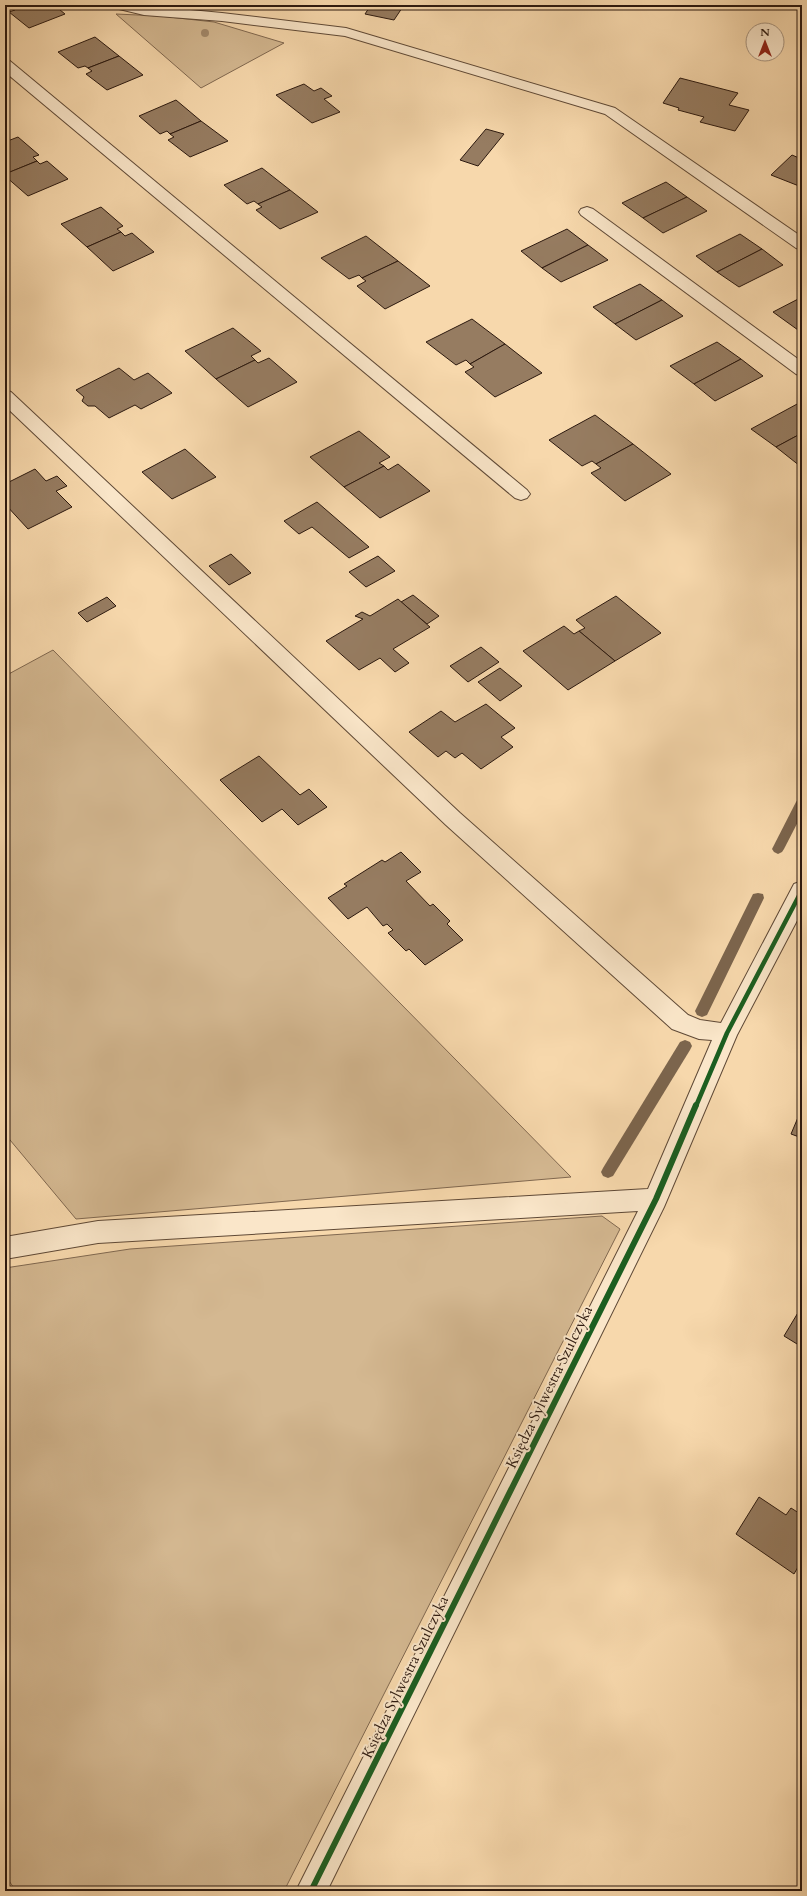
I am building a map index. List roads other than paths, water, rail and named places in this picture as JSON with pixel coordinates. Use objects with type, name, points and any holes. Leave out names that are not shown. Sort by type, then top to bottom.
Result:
[{"type":"street","points":[[120,5],[144,11],[226,11],[346,32],[610,110],[802,245]]},
{"type":"street","points":[[5,64],[521,494]]},
{"type":"street","points":[[587,212],[802,370]]},
{"type":"street","points":[[5,396],[453,819],[680,1022],[699,1029],[727,1033]]},
{"type":"street","name":"Księdza Sylwestra Szulczyka","points":[[311,1891],[656,1199],[727,1033],[802,890]]},
{"type":"street","points":[[5,1248],[98,1232],[656,1199]]},
{"type":"waterway","points":[[778,849],[802,802]]},
{"type":"waterway","points":[[702,1011],[758,898]]},
{"type":"waterway","points":[[608,1172],[685,1046]]}]
